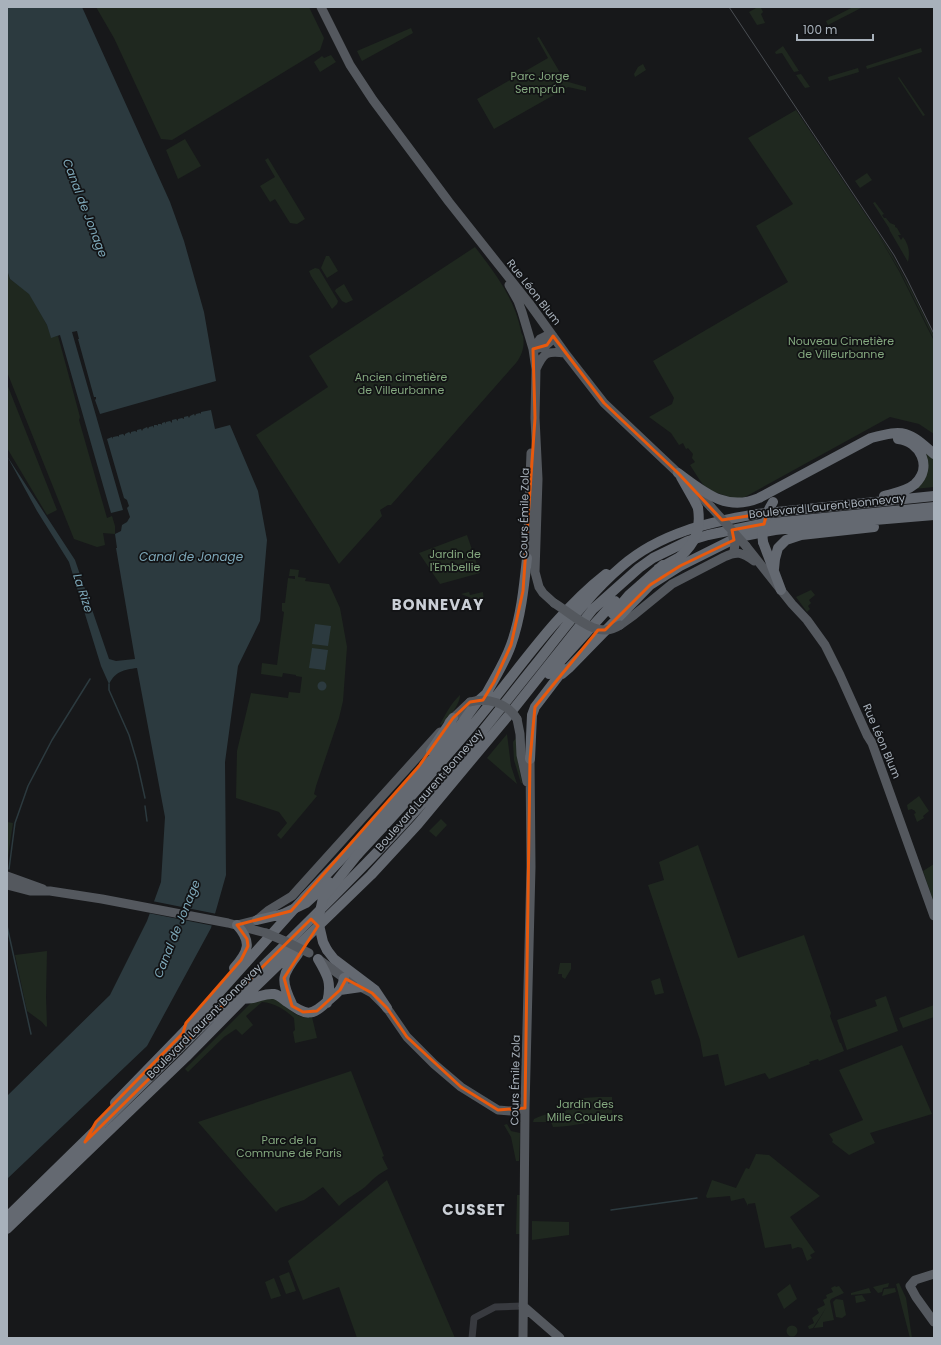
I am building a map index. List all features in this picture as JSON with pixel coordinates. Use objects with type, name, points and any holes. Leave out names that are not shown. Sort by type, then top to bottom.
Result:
[{"type":"highway","points":[[678,473],[705,492],[715,497],[734,503],[744,503],[760,498],[871,438],[897,433],[911,435],[917,438],[934,454]]},
{"type":"highway","points":[[781,590],[763,542],[764,522],[766,515],[778,496],[790,488],[874,443],[890,439],[905,440],[920,450],[924,464],[923,472],[914,484],[900,492],[871,498],[859,503]]},
{"type":"highway","points":[[512,718],[622,593],[638,580],[680,557],[692,543],[697,535],[699,517],[698,508],[678,473]]},
{"type":"highway","name":"Boulevard Laurent Bonnevay","points":[[7,1217],[325,906],[395,833],[451,770],[584,604],[622,566],[662,540],[682,531],[705,524],[757,514],[934,496]]},
{"type":"highway","name":"Boulevard Laurent Bonnevay","points":[[7,1229],[186,1057],[243,999],[371,875],[512,718],[593,609],[639,568],[668,550],[688,541],[708,535],[760,524],[934,507]]},
{"type":"highway","points":[[774,569],[778,548],[786,540],[801,535],[917,520],[930,515]]},
{"type":"highway","points":[[530,760],[532,715],[535,707],[562,674],[650,585],[662,577],[680,566],[730,541],[744,536],[774,530],[930,515]]},
{"type":"highway","points":[[620,625],[642,600],[669,579],[732,548],[774,530]]},
{"type":"highway","points":[[449,754],[452,746],[500,671],[511,645],[522,602],[527,558]]},
{"type":"highway","points":[[257,920],[282,919],[306,903],[358,854],[449,754],[569,608],[593,584],[611,570],[622,566]]},
{"type":"highway","points":[[562,674],[566,667],[629,595],[663,566]]},
{"type":"highway","points":[[282,919],[372,826],[451,738],[478,701],[486,694]]},
{"type":"highway","points":[[85,1142],[96,1122],[183,1033],[302,896],[419,766],[436,745],[453,718]]},
{"type":"highway","points":[[358,854],[323,898],[319,916],[319,925],[322,938],[334,959],[375,990],[387,1008]]},
{"type":"highway","points":[[183,1033],[186,1023],[241,960],[248,946],[247,939],[242,931],[233,924]]},
{"type":"highway","points":[[292,1006],[285,989],[284,978],[286,971],[299,952],[304,941]]},
{"type":"highway","points":[[318,959],[326,972],[330,984],[327,1003]]},
{"type":"highway","points":[[243,999],[272,994],[282,998],[300,1011],[317,1011],[340,990],[344,978]]},
{"type":"highway","points":[[340,990],[361,987]]},
{"type":"main road","name":"Rue Léon Blum","points":[[321,7],[358,79],[373,100],[604,403],[678,473],[711,507],[746,546],[807,620],[825,646],[872,743],[934,916]]},
{"type":"main road","name":"Cours Émile Zola","points":[[490,255],[518,301],[533,350],[536,369],[535,418],[538,479],[535,572],[539,587],[554,603],[588,625],[600,630],[610,630],[620,625]]},
{"type":"main road","points":[[533,350],[540,339],[546,336],[553,336]]},
{"type":"main road","points":[[536,369],[542,356],[548,353],[565,353]]},
{"type":"main road","name":"Cours Émile Zola","points":[[527,558],[532,448],[535,418]]},
{"type":"main road","points":[[620,625],[672,584],[732,552],[735,544],[731,531]]},
{"type":"main road","name":"Rue Léon Blum","points":[[732,552],[741,553],[748,556],[781,590]]},
{"type":"main road","points":[[233,924],[257,920],[269,910],[292,896],[453,718],[470,702],[480,700],[497,702],[506,707],[512,718]]},
{"type":"main road","name":"Cours Émile Zola","points":[[512,718],[520,734],[521,755],[528,792],[530,823]]},
{"type":"main road","name":"Cours Émile Zola","points":[[523,1338],[525,1108],[531,867],[530,760]]},
{"type":"main road","points":[[7,876],[50,891]]},
{"type":"main road","points":[[7,885],[30,891],[50,891],[233,924],[266,933],[287,942],[309,953],[344,978],[372,993],[387,1008],[407,1037],[434,1064],[461,1087],[498,1110],[511,1111],[525,1108]]},
{"type":"main road","points":[[934,1274],[915,1280],[910,1286],[934,1322]]},
{"type":"main road","points":[[523,1306],[560,1338]]},
{"type":"street","points":[[472,1338],[474,1318],[495,1307],[523,1306]]},
{"type":"highlighted area","points":[[553,336],[604,403],[678,473],[722,520],[767,513],[764,524],[732,530],[734,540],[680,566],[650,585],[605,630],[598,630],[535,707],[530,759],[525,1108],[498,1110],[461,1087],[407,1037],[387,1008],[372,993],[346,979],[340,990],[317,1011],[303,1012],[292,1006],[284,978],[318,926],[311,919],[85,1142],[96,1122],[183,1033],[186,1023],[241,960],[248,946],[247,939],[237,925],[291,911],[419,766],[453,718],[470,702],[483,700],[494,682],[511,645],[523,591],[535,418],[533,349],[547,345]]},
{"type":"green space","points":[[96,7],[309,7],[324,38],[320,50],[172,140],[161,139],[114,38]]},
{"type":"green space","points":[[758,7],[762,7],[763,12],[761,14],[765,23],[757,25],[749,12]]},
{"type":"green space","points":[[853,7],[863,7],[828,25],[826,21]]},
{"type":"green space","points":[[411,28],[413,33],[362,61],[357,51]]},
{"type":"green space","name":"Parc Jorge Semprún","points":[[539,37],[565,81],[586,87],[586,91],[568,87],[494,129],[477,99],[548,58],[537,38]]},
{"type":"green space","points":[[783,46],[799,71],[794,72],[782,53],[776,54],[775,52]]},
{"type":"green space","points":[[921,48],[922,52],[867,69],[866,66]]},
{"type":"green space","points":[[331,55],[336,62],[320,72],[314,62],[322,56],[324,58]]},
{"type":"green space","points":[[643,64],[646,70],[635,77],[634,74],[638,67]]},
{"type":"green space","points":[[858,68],[859,72],[829,81],[828,77]]},
{"type":"green space","points":[[801,74],[810,87],[805,88],[796,75]]},
{"type":"green space","points":[[899,77],[925,115],[923,116],[898,78]]},
{"type":"green space","name":"Nouveau Cimetière de Villeurbanne","points":[[796,110],[890,251],[934,336],[934,339],[900,271],[876,231],[899,271],[934,341],[934,434],[919,424],[890,417],[745,497],[735,499],[705,487],[690,465],[695,462],[692,458],[693,454],[688,448],[686,449],[683,443],[679,445],[671,433],[649,417],[672,404],[674,398],[653,361],[788,282],[756,226],[793,204],[748,138]]},
{"type":"green space","points":[[185,139],[201,166],[178,179],[166,150]]},
{"type":"green space","points":[[268,158],[305,219],[297,224],[290,223],[275,199],[270,202],[260,186],[275,177],[265,160]]},
{"type":"green space","points":[[867,173],[872,180],[860,188],[855,181]]},
{"type":"green space","points":[[875,202],[884,214],[882,215],[884,218],[895,225],[901,235],[898,235],[901,240],[903,237],[907,243],[909,255],[908,262],[873,203]]},
{"type":"green space","name":"Ancien cimetière de Villeurbanne","points":[[475,247],[497,277],[514,308],[524,343],[520,357],[391,505],[388,505],[380,510],[382,516],[339,564],[256,435],[328,387],[309,356]]},
{"type":"green space","points":[[326,256],[329,256],[338,271],[327,278],[321,268]]},
{"type":"green space","points":[[315,268],[319,269],[338,301],[332,309],[311,276],[309,271]]},
{"type":"green space","points":[[7,270],[10,279],[29,293],[47,325],[51,337],[58,336],[80,417],[79,420],[107,518],[112,516],[115,526],[115,534],[103,533],[105,545],[97,547],[74,539],[7,372]]},
{"type":"green space","points":[[344,284],[353,300],[346,303],[342,301],[335,291]]},
{"type":"green space","points":[[7,384],[57,510],[47,515],[7,448]]},
{"type":"green space","points":[[926,453],[934,458],[934,487],[914,489]]},
{"type":"green space","name":"Jardin de l'Embellie","points":[[467,535],[480,573],[440,584],[419,553]]},
{"type":"green space","points":[[290,569],[299,570],[298,577],[306,578],[305,581],[329,584],[340,608],[347,647],[343,701],[339,718],[316,786],[314,794],[317,796],[281,839],[277,835],[287,823],[279,812],[236,798],[237,751],[251,693],[288,698],[289,692],[300,693],[302,677],[283,673],[282,677],[261,674],[262,663],[277,665],[284,612],[282,611],[282,603],[285,603],[288,578],[295,579],[295,576],[289,576]]},
{"type":"green space","points":[[811,590],[815,595],[809,600],[811,603],[808,606],[810,609],[807,612],[796,597]]},
{"type":"green space","points":[[469,592],[470,595],[483,592],[484,603],[461,594]]},
{"type":"green space","points":[[460,695],[456,707],[441,725],[440,724],[449,709]]},
{"type":"green space","points":[[507,734],[511,766],[517,784],[487,758]]},
{"type":"green space","points":[[519,734],[518,762],[522,783],[514,760],[513,742]]},
{"type":"green space","points":[[919,796],[929,811],[923,816],[924,818],[917,822],[914,814],[916,813],[912,809],[908,810],[907,805]]},
{"type":"green space","points":[[441,819],[447,825],[436,837],[429,831]]},
{"type":"green space","points":[[7,822],[13,823],[7,863]]},
{"type":"green space","points":[[698,845],[738,958],[804,935],[831,1013],[830,1016],[844,1051],[819,1061],[818,1059],[809,1062],[810,1064],[769,1079],[765,1073],[725,1086],[718,1054],[703,1057],[700,1040],[648,885],[664,880],[659,862]]},
{"type":"green space","points":[[934,864],[934,903],[923,871]]},
{"type":"green space","points":[[47,951],[46,1027],[42,1022],[27,1011],[15,955]]},
{"type":"green space","points":[[560,963],[571,963],[571,969],[565,979],[562,977],[562,974],[558,974]]},
{"type":"green space","points":[[660,978],[664,993],[655,995],[651,981]]},
{"type":"green space","points":[[886,996],[898,1031],[847,1050],[837,1020],[877,1006],[875,1000]]},
{"type":"green space","points":[[273,998],[301,1017],[312,1017],[317,1038],[295,1043],[293,1032],[295,1030],[294,1018],[279,1007],[262,1002],[246,1016],[253,1025],[242,1035],[236,1029],[224,1037],[188,1072],[185,1069],[253,1001]]},
{"type":"green space","points":[[934,1005],[934,1017],[903,1028],[899,1018]]},
{"type":"green space","points":[[902,1045],[932,1114],[870,1133],[875,1143],[849,1155],[832,1142],[833,1140],[829,1134],[863,1120],[839,1070]]},
{"type":"green space","name":"Parc de la Commune de Paris","points":[[351,1071],[384,1156],[382,1157],[388,1169],[378,1175],[365,1187],[339,1206],[323,1187],[304,1200],[280,1208],[276,1212],[198,1122]]},
{"type":"green space","name":"Jardin des Mille Couleurs","points":[[612,1097],[612,1117],[602,1118],[601,1122],[559,1127],[553,1127],[551,1122],[533,1122],[534,1119],[542,1116],[566,1111],[565,1103],[583,1098]]},
{"type":"green space","points":[[507,1124],[511,1131],[520,1133],[519,1161],[516,1161],[511,1137],[504,1125]]},
{"type":"green space","points":[[756,1154],[769,1155],[820,1196],[790,1217],[815,1252],[810,1255],[812,1258],[807,1261],[802,1248],[798,1247],[792,1249],[791,1244],[765,1248],[755,1203],[748,1204],[748,1206],[744,1198],[731,1201],[730,1196],[707,1198],[706,1196],[712,1180],[736,1188],[746,1168],[749,1169]]},
{"type":"green space","points":[[387,1180],[455,1338],[357,1338],[339,1287],[303,1300],[288,1261]]},
{"type":"green space","points":[[517,1195],[521,1195],[520,1234],[516,1234]]},
{"type":"green space","points":[[532,1221],[569,1222],[569,1235],[532,1240]]},
{"type":"green space","points":[[289,1272],[296,1291],[286,1294],[279,1276]]},
{"type":"green space","points":[[274,1278],[281,1296],[271,1299],[265,1282]]},
{"type":"green space","points":[[889,1283],[888,1287],[883,1288],[882,1292],[878,1293],[873,1287]]},
{"type":"green space","points":[[899,1283],[906,1298],[912,1338],[910,1338],[896,1284]]},
{"type":"green space","points":[[790,1284],[797,1299],[784,1309],[777,1294]]},
{"type":"green space","points":[[839,1286],[844,1293],[831,1299],[830,1301],[834,1320],[823,1322],[823,1327],[814,1328],[826,1308],[813,1328],[809,1329],[808,1326],[814,1323],[812,1318],[819,1313],[817,1309],[825,1305],[823,1300],[827,1298],[826,1295],[833,1292],[831,1288]]},
{"type":"green space","points":[[869,1288],[871,1293],[851,1295],[851,1293]]},
{"type":"green space","points":[[895,1288],[896,1292],[882,1296],[884,1289]]},
{"type":"green space","points":[[862,1295],[866,1301],[856,1303],[855,1296]]},
{"type":"green space","points":[[836,1299],[843,1300],[846,1315],[842,1318],[836,1317],[833,1302]]},
{"type":"green space","points":[[790,1326],[794,1326],[796,1327],[796,1335],[790,1336],[787,1333],[787,1329]]},
{"type":"water","name":"Canal de Jonage","points":[[7,7],[82,7],[170,202],[184,241],[204,312],[216,381],[100,414],[95,400],[96,397],[94,397],[77,331],[72,332],[123,510],[111,513],[60,335],[51,338],[47,325],[29,294],[10,279],[7,270]]},
{"type":"water","name":"Canal de Jonage","points":[[211,410],[215,429],[230,425],[258,491],[267,540],[260,621],[238,666],[225,762],[226,875],[211,928],[147,1046],[7,1179],[7,1096],[110,995],[147,921],[161,882],[165,817],[137,668],[120,672],[114,676],[109,684],[101,666],[69,562],[37,511],[7,456],[75,560],[109,659],[116,661],[135,659],[116,548],[115,534],[121,531],[122,525],[127,522],[130,517],[127,508],[129,506],[127,500],[124,498],[107,439],[112,437],[113,439],[113,437],[119,437],[119,435],[123,434],[125,436],[125,434],[129,432],[131,434],[131,432],[137,432],[137,430],[141,429],[142,431],[147,427],[148,429],[149,427],[153,426],[154,428],[154,425],[162,425],[162,423],[165,422],[166,424],[166,422],[170,421],[172,423],[172,420],[176,419],[178,421],[178,419],[184,419],[184,417],[188,416],[189,418],[194,414],[195,416],[196,414],[201,414],[201,412]]},
{"type":"water","points":[[315,624],[331,626],[328,646],[312,644]]},
{"type":"water","points":[[312,648],[328,650],[325,670],[309,668]]},
{"type":"water","points":[[320,682],[324,682],[326,686],[324,690],[320,690],[318,688],[318,684]]},
{"type":"pier","points":[[152,901],[217,914],[214,926],[148,913]]},
{"type":"waterway","points":[[9,869],[15,823],[28,786],[52,740],[90,679]]},
{"type":"waterway","points":[[109,684],[109,690],[129,735],[145,798]]},
{"type":"waterway","points":[[145,806],[147,821]]},
{"type":"waterway","points":[[7,926],[31,1034]]},
{"type":"waterway","points":[[611,1210],[697,1198]]},
{"type":"tram line","points":[[729,7],[894,255],[934,334]]},
{"type":"district","name":"BONNEVAY","points":[[438,605]]},
{"type":"district","name":"CUSSET","points":[[474,1210]]},
{"type":"water label","name":"La Rize","points":[[83,593]]}]
